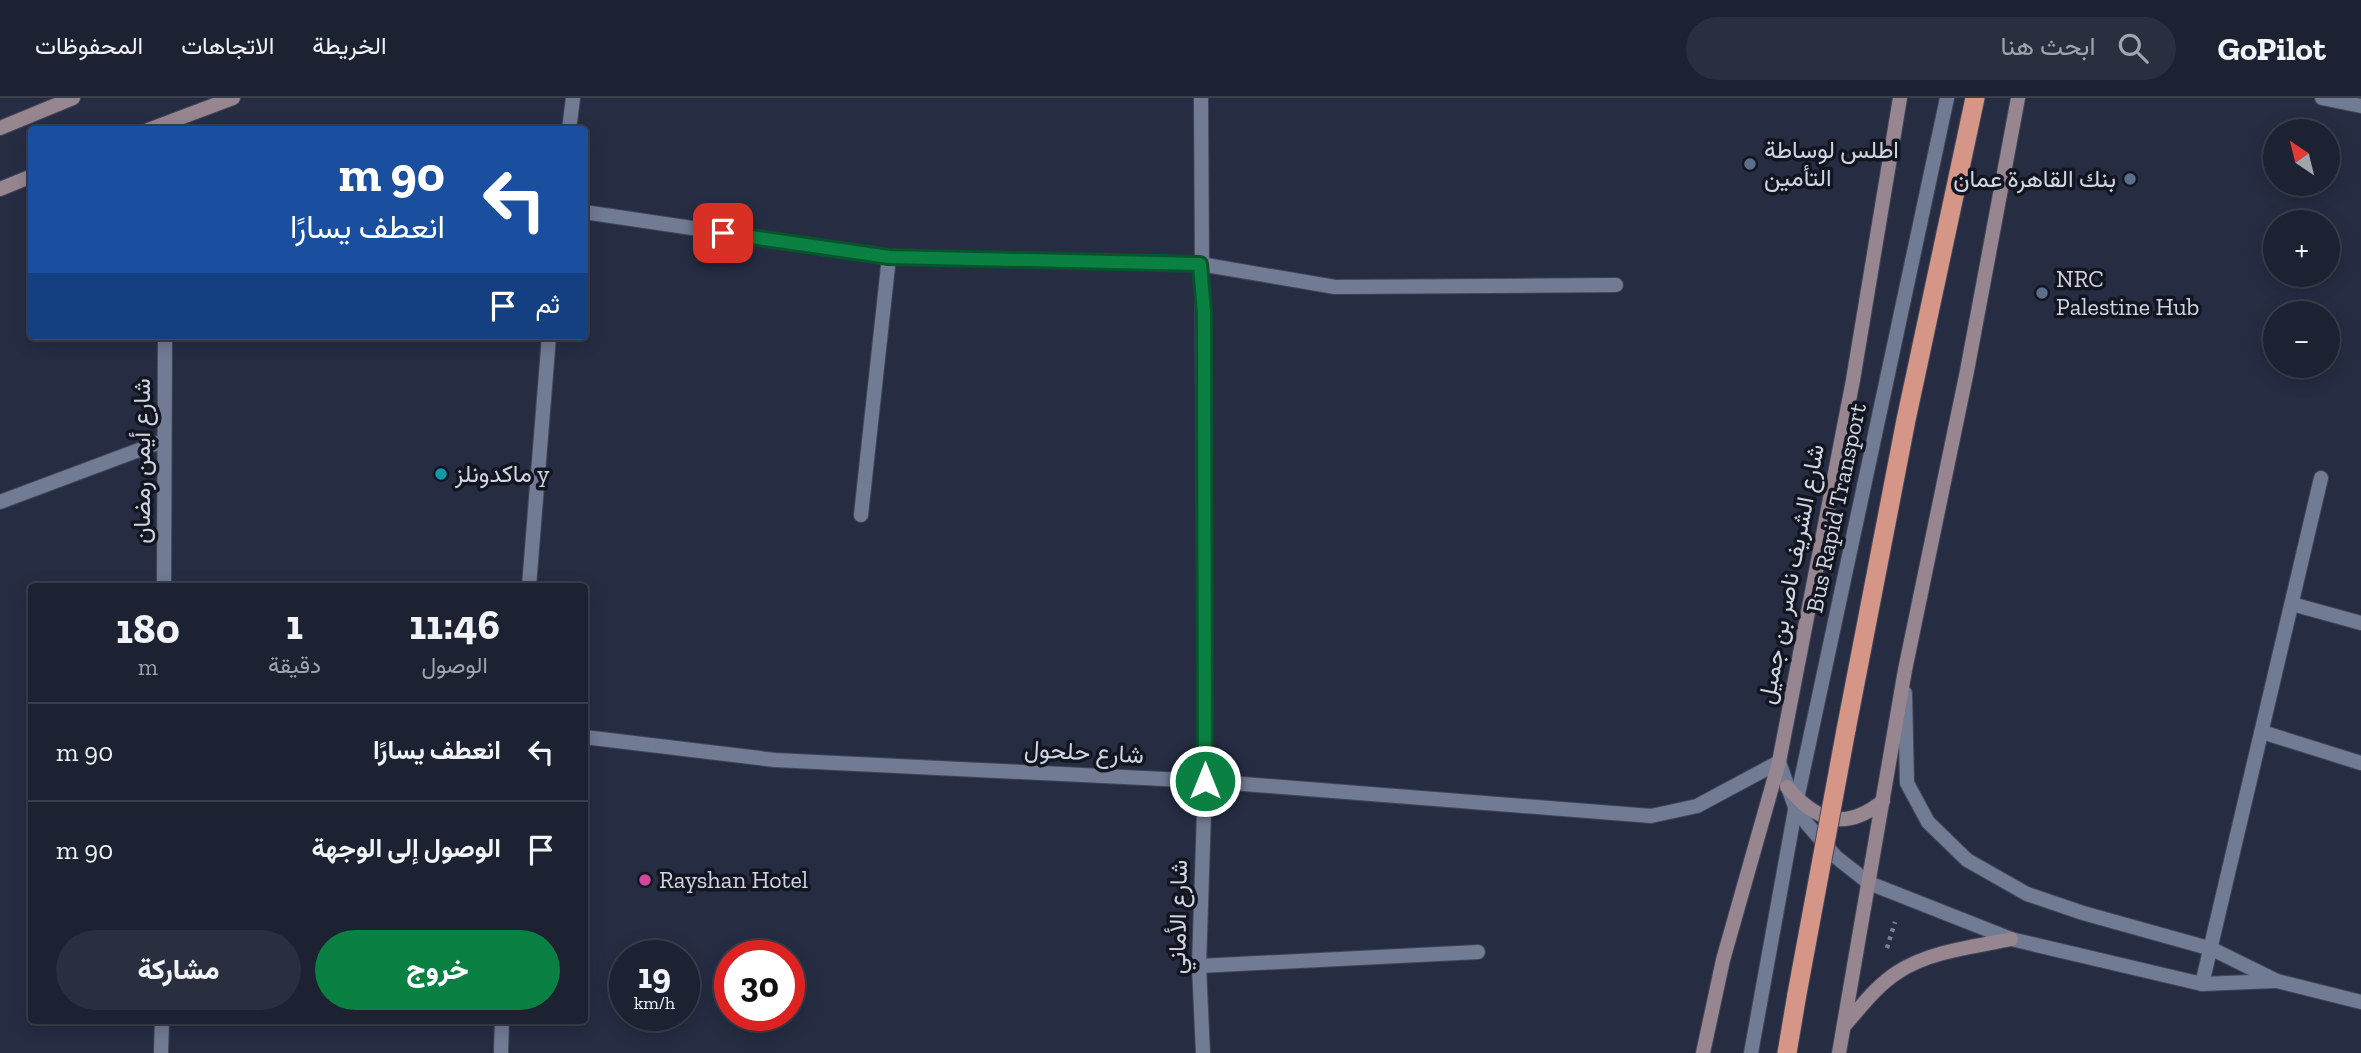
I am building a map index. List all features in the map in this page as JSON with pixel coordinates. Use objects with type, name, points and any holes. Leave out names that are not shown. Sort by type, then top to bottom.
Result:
[{"type":"highway","points":[[1787,1053],[1906,419],[1975,98]]},
{"type":"main road","points":[[0,128],[73,98]]},
{"type":"main road","points":[[170,125],[233,98]]},
{"type":"main road","name":"شارع الشريف ناصر بن جميل","points":[[1703,1053],[1723,960],[1779,762],[1853,380],[1900,98]]},
{"type":"main road","points":[[1839,1053],[1905,670],[1967,371],[2018,98]]},
{"type":"main road","points":[[0,189],[28,178]]},
{"type":"main road","points":[[1787,787],[1796,803],[1823,817],[1839,820],[1870,812],[1883,801]]},
{"type":"main road","points":[[1843,1027],[1878,988],[1900,971],[1923,959],[2011,939]]},
{"type":"street","points":[[570,126],[573,98]]},
{"type":"street","name":"شارع الأماني","points":[[1201,98],[1205,781],[1199,966],[1203,1053]]},
{"type":"street","name":"Bus Rapid Transport","points":[[1751,1053],[1796,803],[1947,98]]},
{"type":"street","points":[[2322,98],[2361,106]]},
{"type":"street","points":[[588,213],[889,257],[1200,264],[1335,287],[1616,285]]},
{"type":"street","points":[[861,515],[889,257]]},
{"type":"street","name":"شارع أيمن رمضان","points":[[164,583],[165,340]]},
{"type":"street","points":[[529,583],[549,340]]},
{"type":"street","points":[[0,502],[163,441]]},
{"type":"street","points":[[2202,984],[2321,478]]},
{"type":"street","points":[[2292,604],[2361,623]]},
{"type":"street","points":[[1905,670],[1907,783],[1928,822],[1967,860],[2027,894],[2083,913],[2212,948],[2277,981],[2361,1002]]},
{"type":"street","points":[[2262,732],[2361,763]]},
{"type":"street","name":"شارع حلحول","points":[[588,737],[775,760],[1205,781],[1651,816],[1697,806],[1779,762]]},
{"type":"street","points":[[1779,762],[1787,787]]},
{"type":"street","points":[[1796,803],[1836,857],[1869,883],[2011,939],[2202,984],[2277,981]]},
{"type":"street","points":[[1199,966],[1478,952]]},
{"type":"street","points":[[162,1024],[162,1053]]},
{"type":"street","points":[[501,1053],[502,1024]]},
{"type":"path","points":[[1885,954],[1895,922]]},
{"type":"place","name":"اطلس لوساطة التأمين","points":[[1750,164]]},
{"type":"place","name":"بنك القاهرة عمان","points":[[2130,179]]},
{"type":"place","name":"NRC Palestine Hub","points":[[2042,293]]},
{"type":"place","name":"ماكدونلز y","points":[[441,474]]},
{"type":"place","name":"Rayshan Hotel","points":[[645,880]]},
{"type":"route","points":[[723,233],[889,257],[1200,264],[1204,313],[1205,781]]}]
